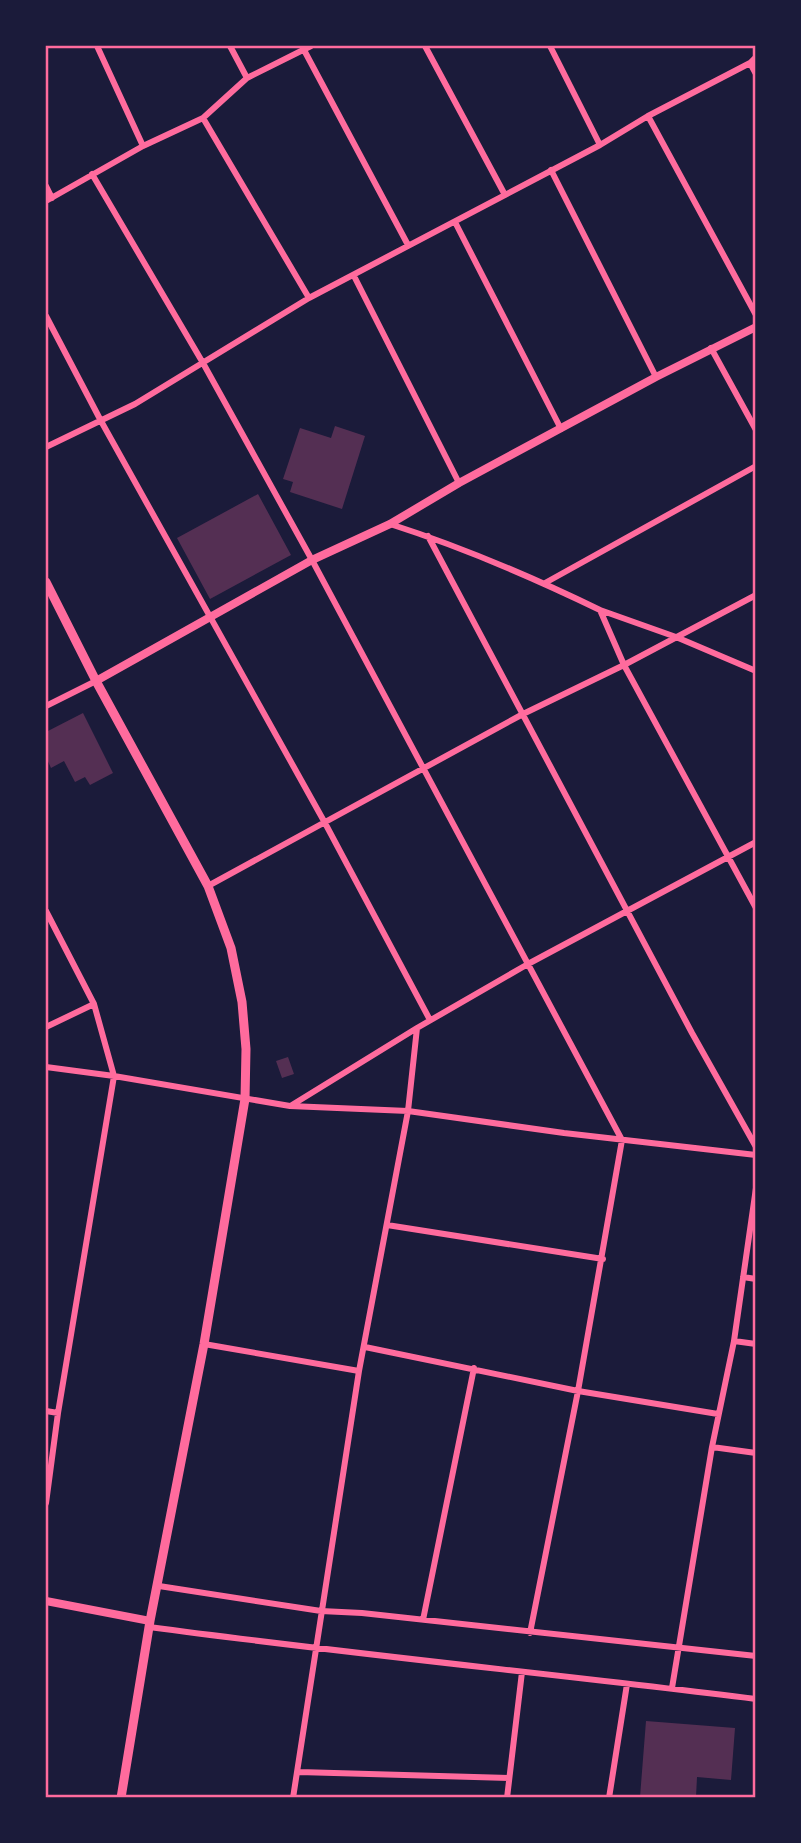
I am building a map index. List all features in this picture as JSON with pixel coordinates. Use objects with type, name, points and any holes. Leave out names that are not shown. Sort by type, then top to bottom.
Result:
[{"type":"main road","points":[[46,582],[96,681],[208,886],[231,948],[242,1002],[246,1049],[244,1099],[205,1344],[150,1624],[122,1796]]},
{"type":"street","points":[[97,46],[144,146]]},
{"type":"street","points":[[230,46],[247,78]]},
{"type":"street","points":[[46,186],[49,199],[144,146],[203,118],[247,78],[311,46]]},
{"type":"street","points":[[425,46],[505,195]]},
{"type":"street","points":[[550,46],[600,145]]},
{"type":"street","points":[[304,50],[408,245]]},
{"type":"street","points":[[46,447],[135,404],[309,298],[600,145],[750,63],[755,57]]},
{"type":"street","points":[[750,63],[755,74]]},
{"type":"street","points":[[649,116],[755,315]]},
{"type":"street","points":[[203,118],[309,298]]},
{"type":"street","points":[[551,170],[656,377]]},
{"type":"street","points":[[92,174],[203,363],[312,560],[622,1140],[579,1391],[530,1633]]},
{"type":"street","points":[[455,222],[561,429]]},
{"type":"street","points":[[354,276],[459,483]]},
{"type":"street","points":[[46,316],[101,421],[325,822],[430,1020]]},
{"type":"street","points":[[46,706],[96,681],[312,560],[390,524],[459,483],[755,327]]},
{"type":"street","points":[[711,348],[755,430]]},
{"type":"street","points":[[545,583],[755,466]]},
{"type":"street","points":[[390,524],[428,536],[545,583],[600,610],[676,637],[755,671]]},
{"type":"street","points":[[428,536],[755,1147]]},
{"type":"street","points":[[208,886],[523,714],[624,665],[755,595]]},
{"type":"street","points":[[600,610],[624,665],[755,908]]},
{"type":"street","points":[[290,1106],[430,1020],[528,964],[755,842]]},
{"type":"street","points":[[46,911],[94,1004],[114,1076],[58,1413],[46,1503]]},
{"type":"street","points":[[46,1027],[94,1004]]},
{"type":"street","points":[[293,1797],[299,1772],[359,1371],[408,1111],[417,1028]]},
{"type":"street","points":[[46,1067],[290,1106],[408,1111],[755,1155]]},
{"type":"street","points":[[672,1688],[712,1447],[734,1341],[755,1188]]},
{"type":"street","points":[[387,1225],[603,1259]]},
{"type":"street","points":[[743,1277],[755,1279]]},
{"type":"street","points":[[734,1341],[755,1344]]},
{"type":"street","points":[[205,1344],[359,1371]]},
{"type":"street","points":[[365,1347],[579,1391],[718,1414]]},
{"type":"street","points":[[423,1620],[474,1368]]},
{"type":"street","points":[[46,1411],[58,1413]]},
{"type":"street","points":[[712,1447],[755,1453]]},
{"type":"street","points":[[159,1586],[321,1611],[755,1656]]},
{"type":"street","points":[[46,1601],[150,1624],[316,1649],[434,1660],[755,1699]]},
{"type":"street","points":[[507,1797],[522,1672]]},
{"type":"street","points":[[609,1797],[627,1684]]},
{"type":"street","points":[[299,1772],[509,1777]]},
{"type":"building","points":[[335,426],[365,436],[342,509],[290,492],[293,482],[283,479],[300,428],[331,438]]},
{"type":"building","points":[[258,494],[291,555],[210,599],[177,538]]},
{"type":"building","points":[[83,713],[113,773],[90,785],[85,777],[75,782],[64,761],[51,768],[46,757],[46,732]]},
{"type":"building","points":[[288,1057],[294,1074],[282,1078],[276,1061]]},
{"type":"building","points":[[646,1721],[735,1728],[731,1780],[697,1777],[696,1797],[640,1797]]}]
